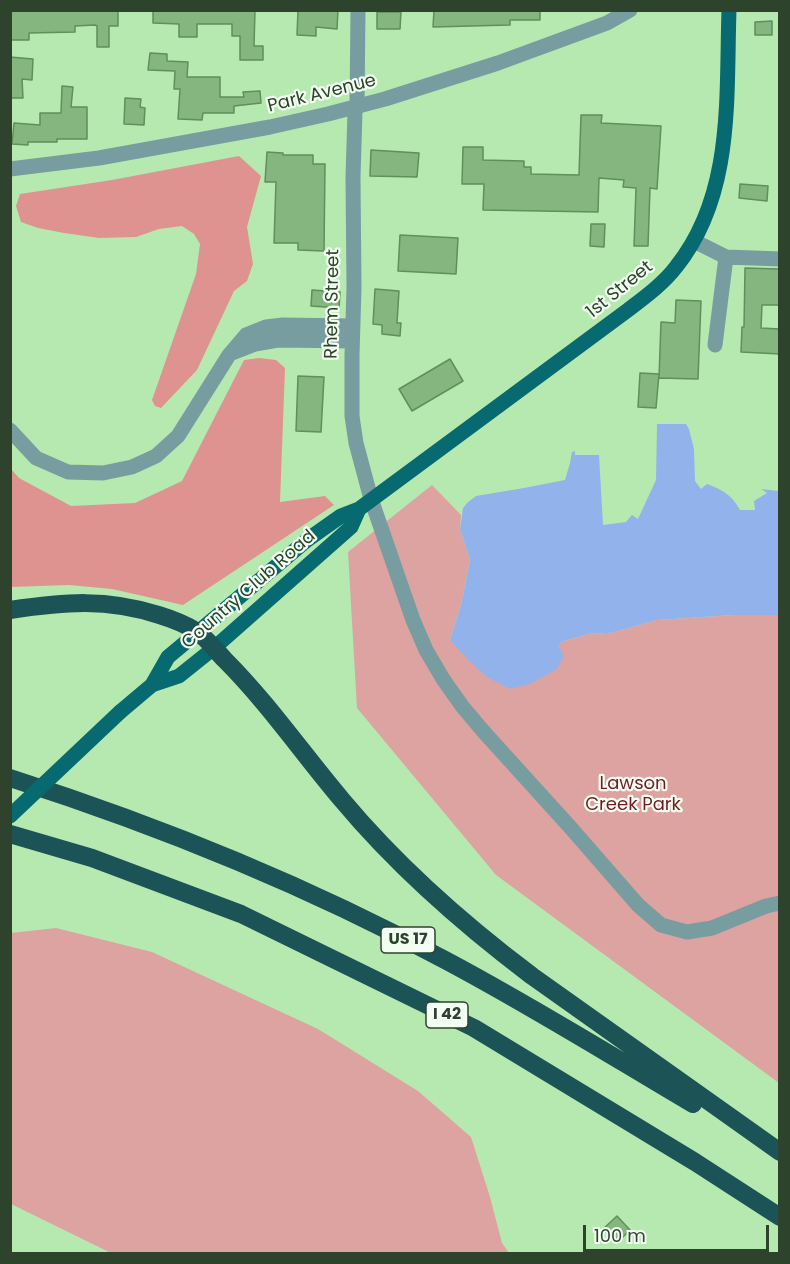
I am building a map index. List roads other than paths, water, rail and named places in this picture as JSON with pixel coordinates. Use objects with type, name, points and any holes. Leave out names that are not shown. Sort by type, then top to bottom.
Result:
[{"type":"highway","points":[[10,610],[75,603],[118,605],[173,619],[198,632],[252,690],[374,837],[427,890],[486,941],[532,976],[780,1153]]},
{"type":"highway","name":"US 17","points":[[10,778],[166,833],[289,884],[400,937],[535,1010],[780,1153]]},
{"type":"highway","name":"I 42","points":[[10,836],[92,858],[241,914],[474,1028],[695,1162],[780,1217]]},
{"type":"main road","name":"1st Street","points":[[365,504],[645,297],[659,286],[674,269],[694,241],[712,198],[721,164],[726,114],[729,10]]},
{"type":"main road","name":"Country Club Road","points":[[10,816],[120,712],[152,685],[168,657],[307,540],[341,516],[365,504]]},
{"type":"main road","name":"Country Club Road","points":[[152,685],[178,676],[214,648],[351,527],[365,504]]},
{"type":"street","name":"Rhem Street","points":[[358,10],[357,107],[353,177],[352,416],[365,504],[426,650],[443,679],[483,731],[638,905],[661,925],[687,932],[712,928],[766,906],[780,903]]},
{"type":"street","name":"Park Avenue","points":[[10,169],[133,152],[270,127],[357,107],[498,63],[607,23],[630,10]]},
{"type":"street","points":[[694,241],[726,257],[780,259]]},
{"type":"street","points":[[715,345],[726,257]]},
{"type":"street","points":[[10,430],[36,458],[68,472],[103,473],[132,468],[156,456],[178,436],[229,355],[255,344],[278,340],[352,334]]},
{"type":"water","points":[[657,424],[686,424],[694,449],[695,481],[701,489],[707,484],[722,491],[734,500],[740,510],[755,510],[754,501],[767,493],[761,489],[779,491],[779,615],[734,615],[657,620],[607,634],[592,633],[561,642],[559,647],[564,656],[557,669],[530,684],[510,689],[487,677],[450,640],[461,605],[470,560],[460,529],[463,508],[476,496],[565,480],[572,452],[575,451],[575,455],[599,455],[603,525],[626,522],[632,515],[638,519],[656,480]]},
{"type":"park label","name":"Lawson Creek Park","points":[[633,794]]}]
